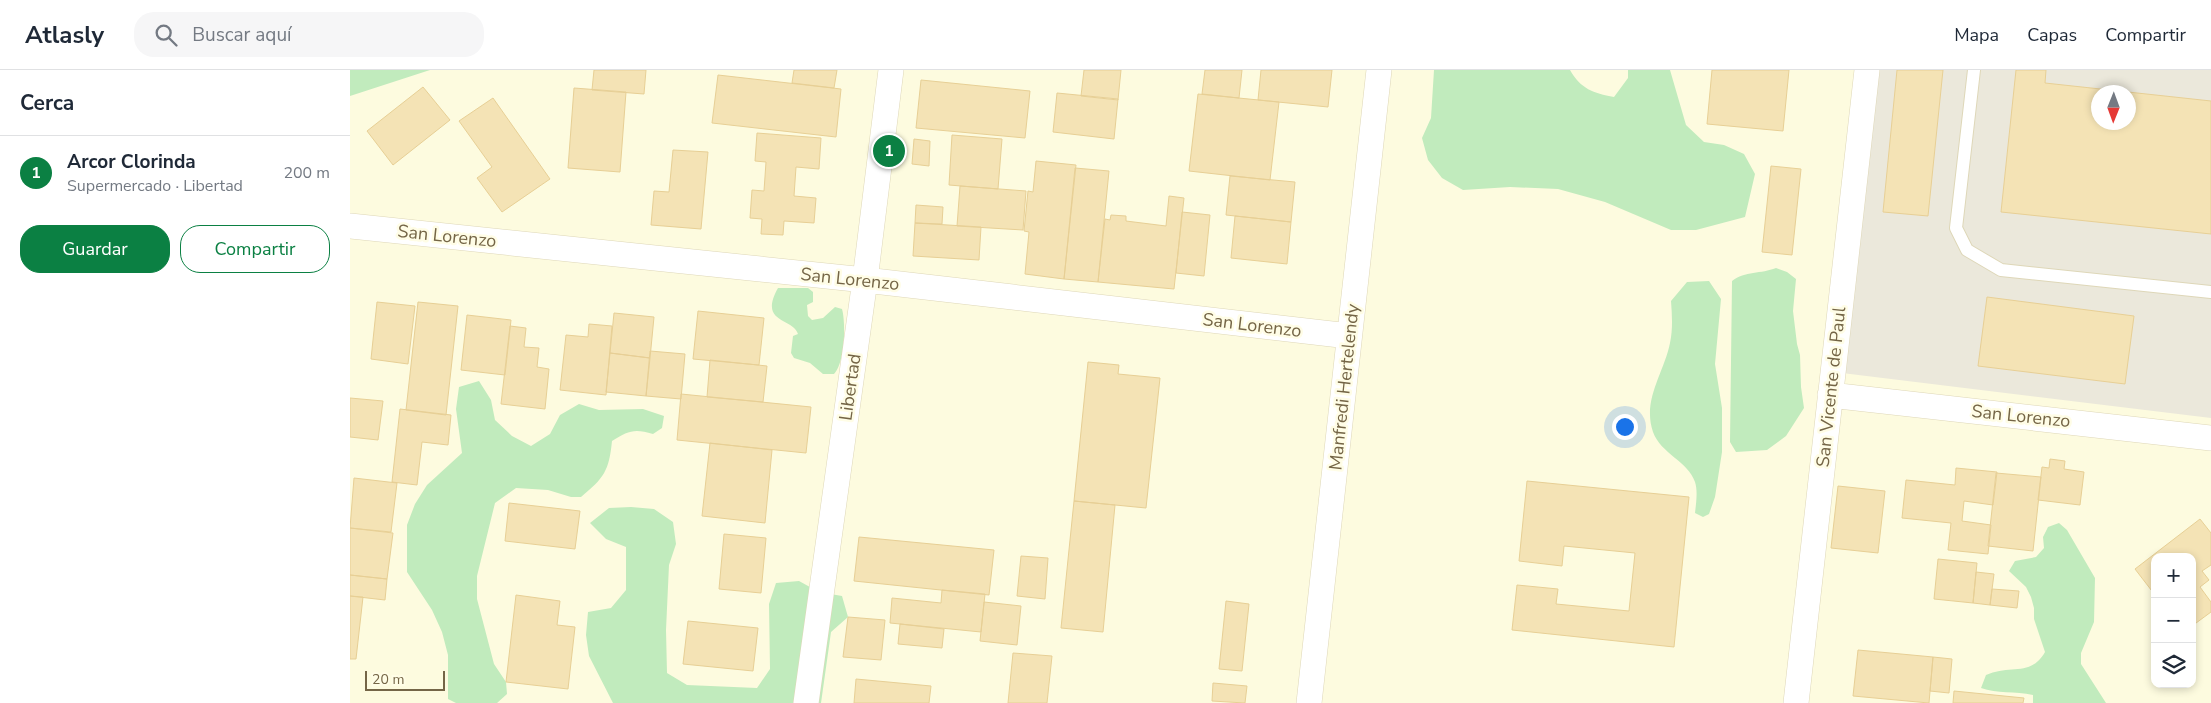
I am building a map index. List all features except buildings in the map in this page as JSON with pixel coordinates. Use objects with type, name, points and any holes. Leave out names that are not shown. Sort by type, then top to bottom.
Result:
[{"type":"street","name":"Libertad","points":[[806,703],[865,280],[891,70]]},
{"type":"street","name":"Manfredi Hertelendy","points":[[1308,703],[1379,70]]},
{"type":"street","name":"San Vicente de Paul","points":[[1796,703],[1867,70]]},
{"type":"street","name":"San Lorenzo","points":[[350,226],[865,280],[1349,336]]},
{"type":"street","name":"San Lorenzo","points":[[1830,395],[2211,438]]},
{"type":"lane","points":[[1974,70],[1956,228],[1967,250],[2001,270],[2211,292]]},
{"type":"shaded area","points":[[1879,70],[2211,70],[2211,418],[1842,373]]},
{"type":"green space","points":[[350,70],[430,70],[350,96]]},
{"type":"green space","points":[[1434,70],[1570,70],[1583,86],[1600,94],[1614,97],[1628,78],[1628,70],[1670,70],[1686,125],[1704,142],[1724,145],[1744,154],[1755,174],[1745,217],[1696,230],[1671,230],[1605,202],[1558,189],[1510,187],[1463,190],[1442,178],[1428,160],[1422,138],[1431,118]]},
{"type":"green space","points":[[1776,268],[1787,272],[1796,279],[1793,311],[1800,355],[1804,408],[1786,436],[1767,450],[1736,452],[1730,442],[1732,281],[1748,274]]},
{"type":"green space","points":[[1709,281],[1721,299],[1715,364],[1722,408],[1722,452],[1715,497],[1709,514],[1703,517],[1695,513],[1696,489],[1692,475],[1657,440],[1650,420],[1650,409],[1655,387],[1670,343],[1672,327],[1671,301],[1687,282]]},
{"type":"green space","points":[[778,288],[808,288],[813,292],[813,302],[807,305],[808,316],[812,320],[823,318],[835,307],[842,309],[844,343],[838,369],[834,374],[823,374],[810,363],[794,358],[791,353],[793,336],[798,334],[795,329],[774,314],[772,308]]},
{"type":"green space","points":[[479,381],[491,400],[495,420],[512,436],[531,446],[550,434],[560,415],[579,404],[599,410],[643,409],[664,416],[662,428],[653,434],[636,431],[622,435],[612,441],[609,460],[604,473],[581,497],[571,497],[548,490],[516,488],[495,503],[477,576],[477,599],[494,664],[506,682],[507,694],[497,703],[456,703],[448,699],[448,655],[442,632],[432,610],[407,572],[407,525],[415,504],[427,485],[462,453],[456,409],[459,387]]},
{"type":"green space","points":[[609,508],[654,509],[673,522],[676,544],[669,565],[666,630],[667,673],[687,685],[757,688],[770,669],[769,604],[776,583],[799,581],[819,592],[842,596],[848,617],[831,632],[821,703],[613,703],[589,656],[586,635],[588,612],[611,608],[626,590],[626,547],[606,539],[590,523]]},
{"type":"green space","points":[[2059,523],[2067,530],[2095,578],[2094,622],[2081,653],[2081,664],[2106,703],[2033,703],[2033,695],[1981,688],[1986,675],[2033,665],[2045,652],[2034,619],[2031,597],[2026,587],[2009,571],[2015,561],[2036,557],[2044,548],[2043,537],[2048,527]]},
{"type":"place","name":"Arcor Clorinda","points":[[889,151]]}]
